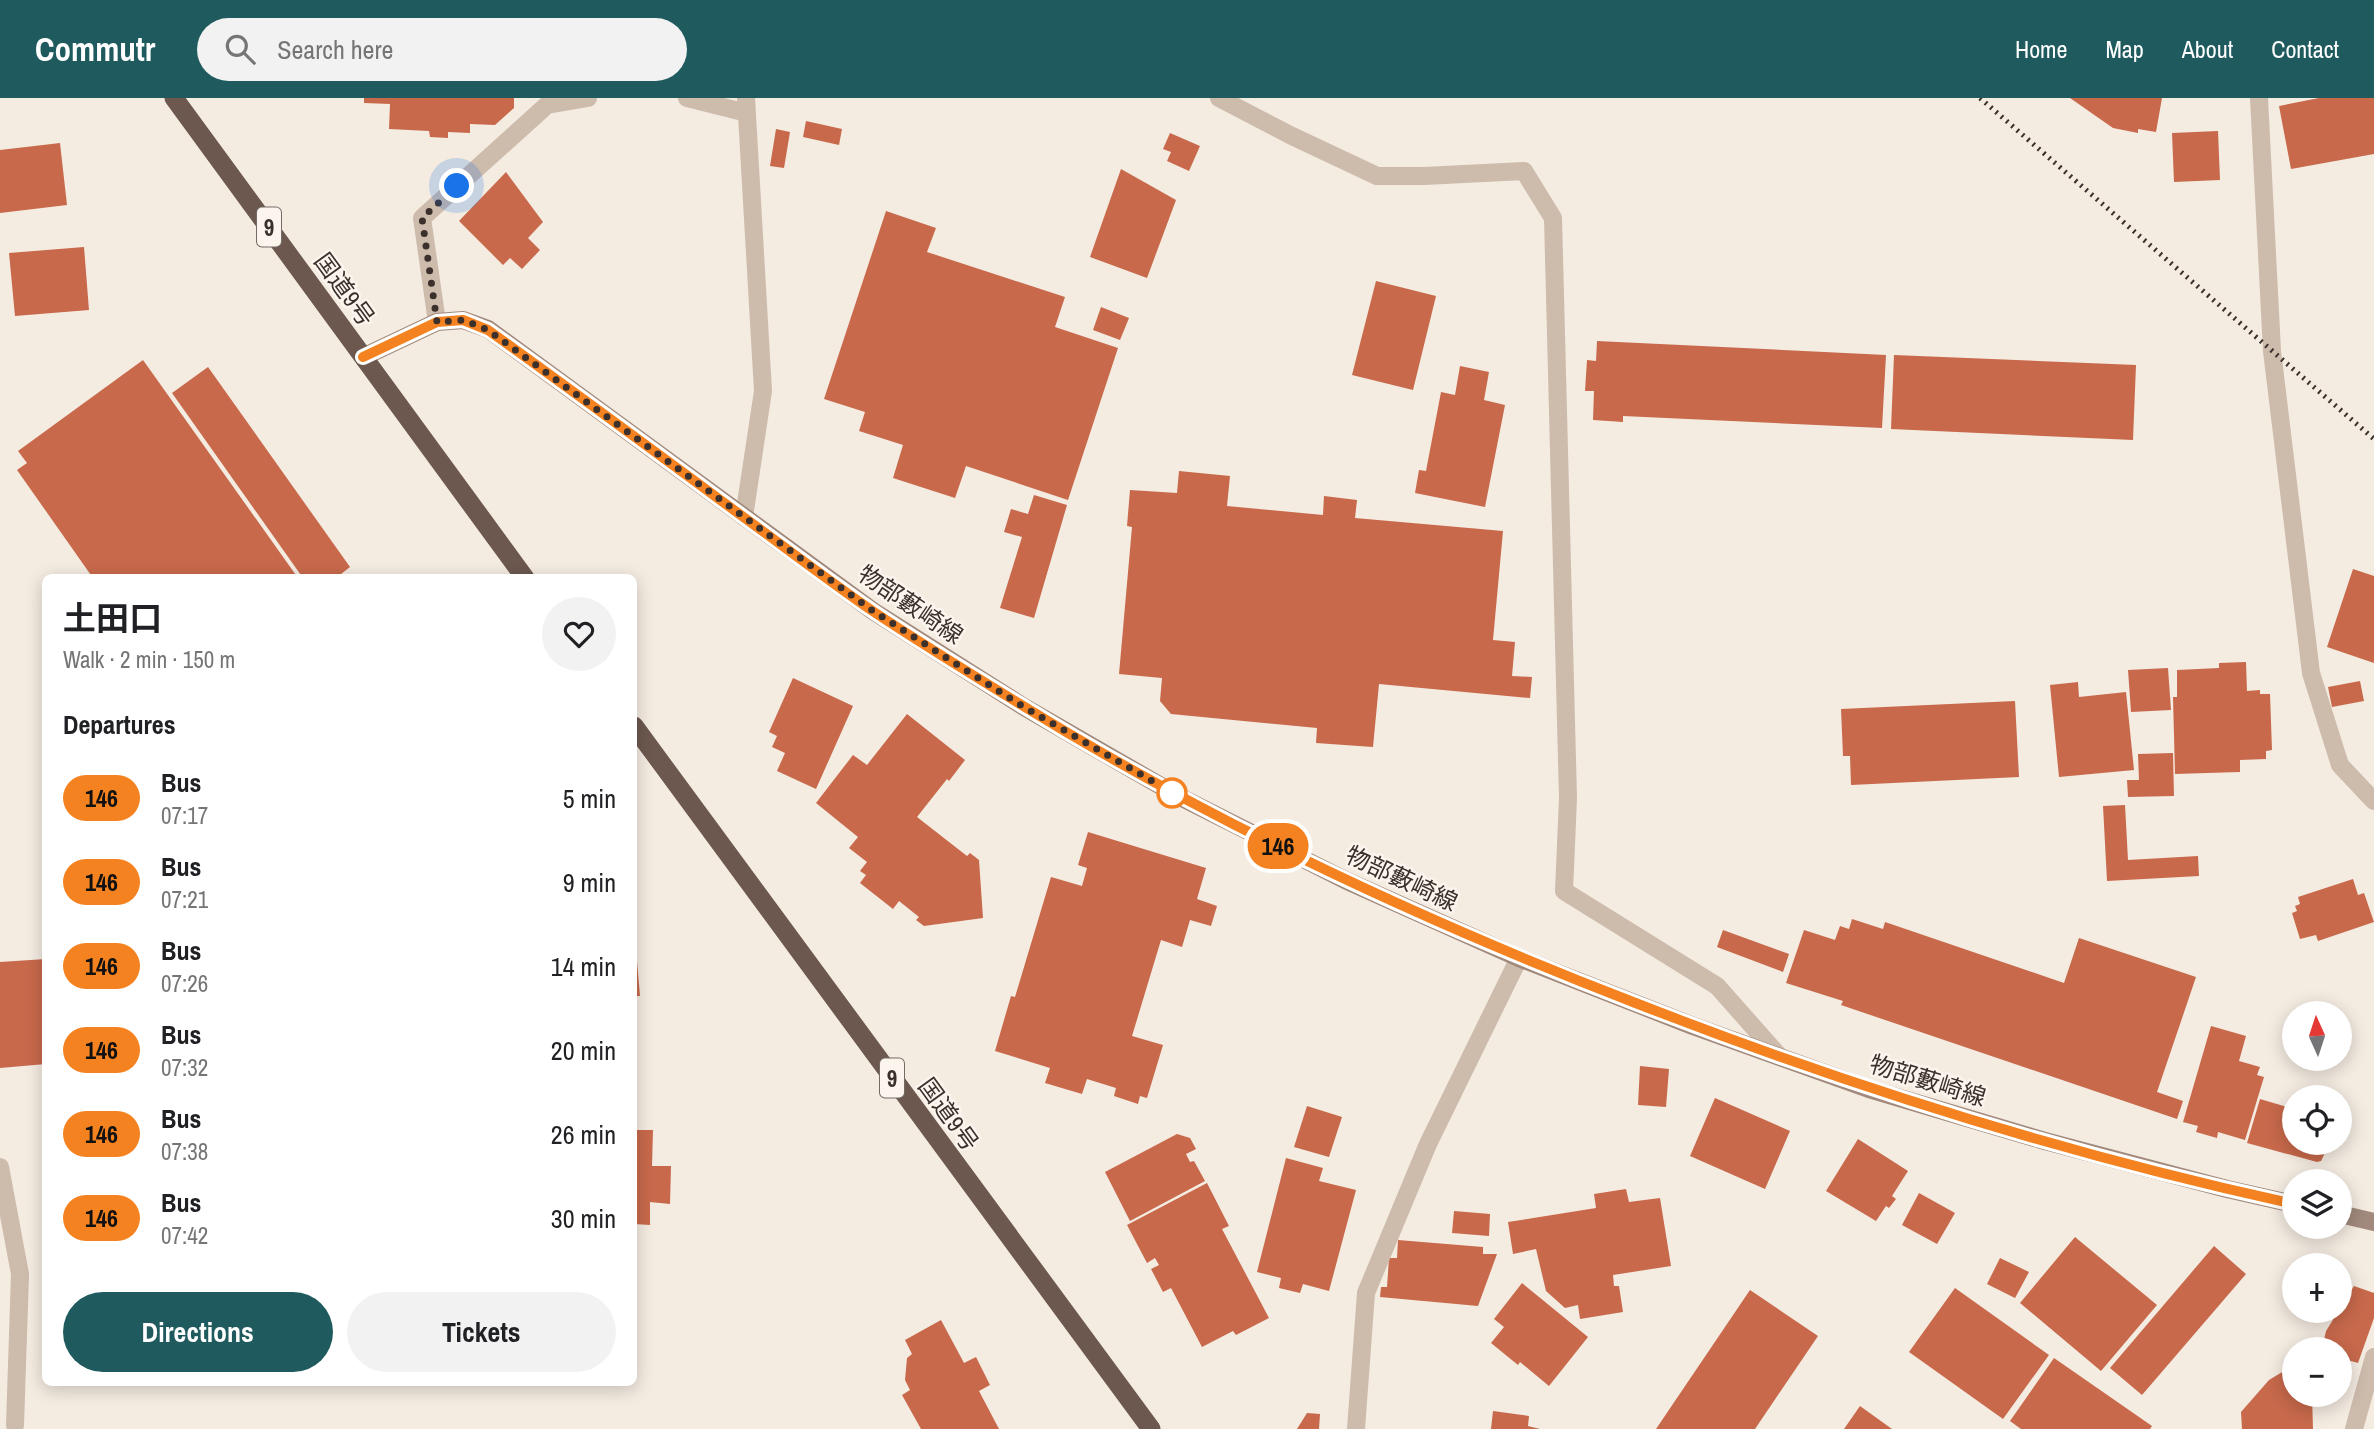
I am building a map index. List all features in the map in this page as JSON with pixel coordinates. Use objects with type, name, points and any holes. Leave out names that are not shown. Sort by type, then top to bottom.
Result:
[{"type":"highway","name":"国道9号","points":[[174,98],[522,574]]},
{"type":"highway","name":"国道9号","points":[[637,730],[1151,1429]]},
{"type":"main road","name":"物部藪崎線","points":[[363,357],[437,322],[463,320],[488,330],[873,611],[1024,707],[1180,797],[1347,881],[1519,958],[1692,1026],[1868,1089],[2045,1141],[2282,1201]]},
{"type":"main road","points":[[2352,1217],[2374,1222]]},
{"type":"street","points":[[437,322],[422,218],[547,105],[588,98]]},
{"type":"street","points":[[687,98],[746,105],[763,391],[744,517]]},
{"type":"street","points":[[1219,98],[1377,176],[1524,171],[1553,218],[1568,798],[1564,891],[1717,986],[1780,1057]]},
{"type":"street","points":[[2259,98],[2272,351],[2311,673],[2340,765],[2374,801]]},
{"type":"street","points":[[1356,1429],[1366,1293],[1429,1144],[1519,958]]},
{"type":"street","points":[[0,1167],[20,1273],[15,1425]]},
{"type":"street","points":[[2354,1429],[2374,1357]]},
{"type":"building","points":[[364,98],[514,98],[514,108],[495,125],[470,124],[470,133],[448,132],[448,138],[430,137],[429,131],[389,129],[390,104],[364,103]]},
{"type":"building","points":[[2070,98],[2162,98],[2156,132],[2138,129],[2138,133],[2113,128]]},
{"type":"building","points":[[2319,98],[2374,98],[2374,154],[2291,169],[2279,106]]},
{"type":"building","points":[[806,121],[842,129],[839,145],[803,137]]},
{"type":"building","points":[[776,129],[790,132],[784,168],[770,166]]},
{"type":"building","points":[[2218,131],[2220,180],[2174,182],[2172,133]]},
{"type":"building","points":[[1170,133],[1200,146],[1189,171],[1167,161],[1171,152],[1163,149]]},
{"type":"building","points":[[60,143],[67,205],[0,213],[0,150]]},
{"type":"building","points":[[1121,169],[1176,200],[1147,278],[1090,257]]},
{"type":"building","points":[[506,172],[543,222],[528,238],[540,250],[522,269],[510,258],[503,265],[459,221]]},
{"type":"building","points":[[886,211],[936,228],[927,252],[1065,297],[1055,327],[1118,348],[1068,500],[966,466],[955,498],[893,478],[903,445],[859,431],[865,412],[824,399]]},
{"type":"building","points":[[84,247],[89,310],[15,316],[9,253]]},
{"type":"building","points":[[1376,281],[1436,296],[1413,390],[1352,375]]},
{"type":"building","points":[[1101,307],[1129,318],[1120,340],[1093,330]]},
{"type":"building","points":[[1597,341],[1886,355],[1882,428],[1623,416],[1623,422],[1593,420],[1594,391],[1585,391],[1587,360],[1596,361]]},
{"type":"building","points":[[1894,355],[2136,365],[2133,440],[1891,429]]},
{"type":"building","points":[[143,360],[295,574],[90,574],[17,470],[27,463],[18,451]]},
{"type":"building","points":[[1460,366],[1489,372],[1484,400],[1505,405],[1485,507],[1415,493],[1419,470],[1426,471],[1441,392],[1455,395]]},
{"type":"building","points":[[208,367],[350,567],[341,574],[300,574],[172,393]]},
{"type":"building","points":[[1179,471],[1230,476],[1227,506],[1323,515],[1324,496],[1357,500],[1355,518],[1503,531],[1493,640],[1515,642],[1512,676],[1532,677],[1530,698],[1379,684],[1373,747],[1316,743],[1317,728],[1171,714],[1160,701],[1162,678],[1119,674],[1132,527],[1127,526],[1130,490],[1177,493]]},
{"type":"building","points":[[1034,495],[1067,505],[1034,618],[1000,608],[1022,537],[1004,532],[1011,509],[1028,514]]},
{"type":"building","points":[[2353,569],[2374,576],[2374,663],[2327,647]]},
{"type":"building","points":[[2246,662],[2247,691],[2260,690],[2260,694],[2270,694],[2272,750],[2266,751],[2266,759],[2240,760],[2240,772],[2175,774],[2173,697],[2177,697],[2177,670],[2219,668],[2219,663]]},
{"type":"building","points":[[2168,668],[2171,710],[2131,712],[2128,670]]},
{"type":"building","points":[[793,678],[853,706],[816,789],[777,771],[785,753],[772,747],[777,736],[769,732]]},
{"type":"building","points":[[2360,681],[2364,701],[2332,707],[2328,687]]},
{"type":"building","points":[[2078,682],[2079,697],[2126,692],[2134,770],[2059,777],[2050,685]]},
{"type":"building","points":[[2015,701],[2019,777],[1851,785],[1850,756],[1843,756],[1841,709]]},
{"type":"building","points":[[907,714],[965,760],[917,817],[967,856],[970,853],[979,860],[983,918],[924,926],[916,920],[919,917],[899,901],[893,909],[860,883],[866,875],[860,871],[867,862],[849,848],[858,837],[816,803],[853,755],[867,765]]},
{"type":"building","points":[[2173,753],[2174,796],[2128,797],[2127,780],[2139,780],[2138,754]]},
{"type":"building","points":[[2125,805],[2128,860],[2198,856],[2199,876],[2107,881],[2103,806]]},
{"type":"building","points":[[1088,832],[1206,868],[1197,899],[1217,906],[1211,926],[1190,920],[1182,947],[1161,940],[1132,1036],[1163,1045],[1147,1098],[1140,1096],[1138,1104],[1114,1096],[1116,1088],[1087,1079],[1082,1094],[1045,1083],[1050,1068],[995,1051],[1011,996],[1015,997],[1051,877],[1082,886],[1087,868],[1078,865]]},
{"type":"building","points":[[2353,879],[2358,895],[2364,893],[2374,922],[2318,941],[2316,935],[2300,939],[2292,913],[2297,911],[2295,906],[2300,904],[2298,897]]},
{"type":"building","points":[[1852,919],[1883,929],[1885,922],[2064,983],[2079,938],[2196,977],[2157,1092],[2183,1101],[2177,1119],[1841,1005],[1843,1001],[1786,983],[1804,930],[1835,940],[1840,926],[1849,929]]},
{"type":"building","points":[[1723,930],[1789,954],[1783,972],[1717,947]]},
{"type":"building","points":[[42,959],[42,1064],[0,1068],[0,962]]},
{"type":"building","points":[[637,961],[640,996],[637,996]]},
{"type":"building","points":[[2211,1026],[2246,1036],[2239,1061],[2260,1067],[2257,1075],[2264,1077],[2245,1140],[2218,1132],[2217,1138],[2196,1132],[2198,1126],[2183,1122]]},
{"type":"building","points":[[1640,1066],[1669,1069],[1666,1107],[1638,1105]]},
{"type":"building","points":[[1715,1098],[1790,1131],[1765,1189],[1690,1156]]},
{"type":"building","points":[[2260,1099],[2282,1105],[2282,1152],[2247,1143]]},
{"type":"building","points":[[1307,1106],[1342,1117],[1329,1157],[1294,1147]]},
{"type":"building","points":[[637,1130],[653,1130],[652,1166],[671,1166],[670,1204],[650,1202],[650,1225],[637,1224]]},
{"type":"building","points":[[1177,1134],[1190,1138],[1196,1149],[1186,1154],[1190,1162],[1194,1161],[1205,1181],[1130,1221],[1105,1172]]},
{"type":"building","points":[[1858,1139],[1908,1171],[1892,1196],[1896,1199],[1889,1208],[1886,1206],[1876,1221],[1826,1191]]},
{"type":"building","points":[[2291,1155],[2324,1155],[2321,1161]]},
{"type":"building","points":[[1286,1158],[1323,1168],[1319,1181],[1356,1190],[1329,1291],[1303,1284],[1300,1293],[1279,1288],[1281,1278],[1257,1272]]},
{"type":"building","points":[[1207,1183],[1229,1226],[1222,1229],[1269,1318],[1236,1335],[1233,1331],[1202,1347],[1171,1288],[1163,1292],[1151,1269],[1159,1265],[1155,1258],[1147,1263],[1127,1225]]},
{"type":"building","points":[[1626,1189],[1629,1202],[1660,1198],[1671,1266],[1613,1275],[1614,1286],[1619,1286],[1623,1312],[1580,1319],[1578,1305],[1565,1308],[1546,1291],[1536,1249],[1513,1254],[1508,1222],[1596,1208],[1594,1194]]},
{"type":"building","points":[[1919,1193],[1955,1213],[1937,1244],[1902,1225]]},
{"type":"building","points":[[1454,1211],[1490,1214],[1489,1236],[1452,1233]]},
{"type":"building","points":[[2075,1237],[2157,1305],[2101,1371],[2020,1303]]},
{"type":"building","points":[[1398,1240],[1483,1247],[1483,1254],[1497,1254],[1478,1306],[1380,1297],[1381,1287],[1387,1287],[1389,1258],[1397,1258]]},
{"type":"building","points":[[2214,1246],[2246,1274],[2142,1395],[2110,1368]]},
{"type":"building","points":[[2000,1258],[2029,1272],[2015,1298],[1987,1284]]},
{"type":"building","points":[[1522,1283],[1588,1337],[1549,1386],[1491,1343],[1504,1327],[1494,1319]]},
{"type":"building","points":[[2354,1286],[2374,1293],[2374,1318],[2358,1363],[2352,1361],[2352,1337],[2325,1337],[2331,1323],[2352,1323]]},
{"type":"building","points":[[1955,1288],[2049,1355],[2003,1419],[1909,1352]]},
{"type":"building","points":[[1750,1290],[1818,1336],[1755,1429],[1656,1429]]},
{"type":"building","points":[[941,1320],[964,1363],[976,1357],[990,1385],[979,1391],[999,1429],[921,1429],[902,1395],[910,1390],[905,1380],[907,1358],[912,1354],[905,1340]]},
{"type":"building","points":[[2054,1358],[2152,1426],[2150,1429],[2021,1429],[2010,1421]]},
{"type":"building","points":[[2282,1372],[2282,1407],[2312,1407],[2313,1429],[2242,1429],[2241,1412],[2269,1380]]},
{"type":"building","points":[[1860,1406],[1892,1429],[1844,1429]]},
{"type":"building","points":[[1493,1411],[1529,1416],[1528,1426],[1540,1429],[1491,1429]]},
{"type":"building","points":[[1307,1413],[1320,1414],[1319,1429],[1297,1429]]},
{"type":"railway","points":[[1980,98],[2374,439]]},
{"type":"bus line","name":"146","points":[[363,357],[437,322],[463,320],[488,330],[873,611],[1024,707],[1180,797],[1347,881],[1519,958],[1692,1026],[1868,1089],[2045,1141],[2282,1201]]},
{"type":"route","points":[[457,186],[422,218],[437,322],[463,320],[488,330],[873,611],[1024,707],[1180,797],[1172,793]]}]
